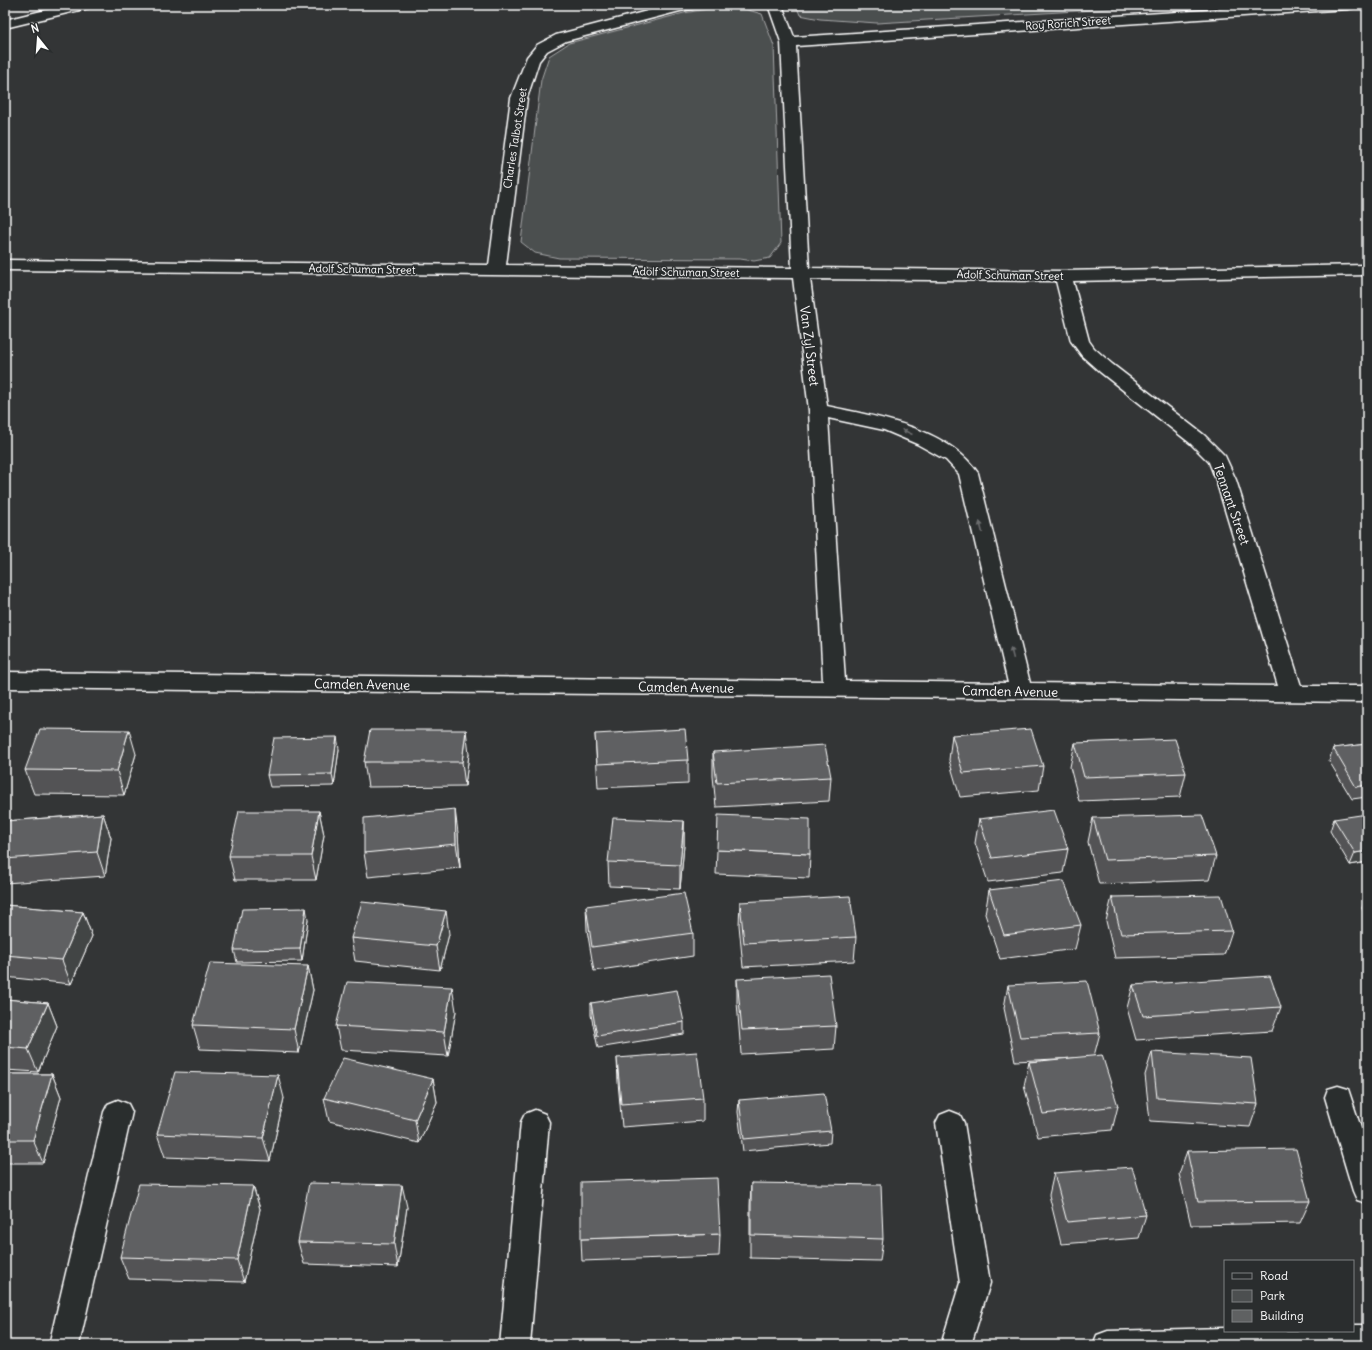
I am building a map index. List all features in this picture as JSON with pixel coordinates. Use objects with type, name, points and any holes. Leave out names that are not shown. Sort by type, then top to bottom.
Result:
[{"type":"street","points":[[5,24],[83,5]]},
{"type":"street","name":"Charles Talbot Street","points":[[497,270],[519,98],[532,60],[548,43],[561,38],[679,7],[693,5]]},
{"type":"street","name":"Van Zyl Street","points":[[776,5],[788,42],[801,273],[818,410],[834,689]]},
{"type":"street","name":"Roy Rorich Street","points":[[788,42],[1348,5]]},
{"type":"street","name":"Adolf Schuman Street","points":[[5,265],[1063,276],[1367,270]]},
{"type":"street","name":"Tennant Street","points":[[1063,276],[1080,341],[1088,352],[1197,439],[1218,460],[1226,480],[1292,694]]},
{"type":"street","points":[[818,410],[890,425],[924,440],[953,456],[968,473],[1021,691]]},
{"type":"street","name":"Camden Avenue","points":[[5,680],[1367,694]]},
{"type":"street","points":[[1338,1097],[1367,1191]]},
{"type":"street","points":[[64,1345],[118,1112]]},
{"type":"street","points":[[515,1345],[536,1122]]},
{"type":"street","points":[[950,1123],[975,1283],[956,1345]]},
{"type":"street","points":[[1108,1345],[1367,1339]]},
{"type":"green space","points":[[796,5],[1177,5],[877,23],[820,19],[800,15]]},
{"type":"green space","points":[[714,8],[741,8],[762,14],[774,46],[781,243],[770,258],[754,261],[740,259],[559,258],[535,253],[521,242],[541,80],[549,56],[569,43],[684,13]]},
{"type":"building","points":[[40,729],[129,730],[117,771],[25,770]]},
{"type":"building","points":[[685,729],[688,760],[597,764],[595,734]]},
{"type":"building","points":[[1031,729],[1043,766],[963,773],[952,735]]},
{"type":"building","points":[[370,730],[466,730],[462,762],[364,762]]},
{"type":"building","points":[[337,737],[332,774],[267,775],[274,738]]},
{"type":"building","points":[[1175,739],[1186,773],[1084,777],[1075,743]]},
{"type":"building","points":[[1367,744],[1367,785],[1356,787],[1333,748]]},
{"type":"building","points":[[825,745],[831,777],[717,783],[713,752]]},
{"type":"building","points":[[455,809],[456,844],[364,853],[364,818]]},
{"type":"building","points":[[1054,810],[1068,849],[992,858],[979,819]]},
{"type":"building","points":[[239,811],[319,811],[311,856],[229,856]]},
{"type":"building","points":[[103,814],[97,852],[5,859],[5,821]]},
{"type":"building","points":[[1367,814],[1367,851],[1355,853],[1334,819]]},
{"type":"building","points":[[718,815],[810,819],[810,854],[717,850]]},
{"type":"building","points":[[1202,815],[1216,856],[1105,860],[1093,818]]},
{"type":"building","points":[[613,818],[684,821],[680,865],[608,862]]},
{"type":"building","points":[[1064,881],[1081,925],[1004,935],[989,890]]},
{"type":"building","points":[[684,893],[693,933],[592,947],[586,906]]},
{"type":"building","points":[[1221,895],[1232,931],[1121,934],[1112,897]]},
{"type":"building","points":[[850,896],[856,937],[744,943],[740,902]]},
{"type":"building","points":[[362,902],[446,911],[436,946],[351,938]]},
{"type":"building","points":[[5,905],[83,912],[62,960],[5,955]]},
{"type":"building","points":[[306,908],[300,949],[234,950],[242,909]]},
{"type":"building","points":[[210,963],[308,966],[294,1029],[193,1025]]},
{"type":"building","points":[[829,974],[836,1026],[742,1030],[737,979]]},
{"type":"building","points":[[1270,976],[1281,1007],[1143,1016],[1133,985]]},
{"type":"building","points":[[1087,981],[1100,1033],[1020,1037],[1008,985]]},
{"type":"building","points":[[347,982],[452,987],[444,1032],[336,1026]]},
{"type":"building","points":[[677,990],[684,1022],[597,1036],[591,1003]]},
{"type":"building","points":[[5,999],[48,1003],[28,1049],[5,1047]]},
{"type":"building","points":[[697,1052],[703,1098],[621,1104],[617,1058]]},
{"type":"building","points":[[1152,1052],[1251,1058],[1258,1104],[1157,1098]]},
{"type":"building","points":[[1102,1055],[1118,1106],[1043,1114],[1029,1062]]},
{"type":"building","points":[[343,1058],[433,1079],[415,1120],[324,1098]]},
{"type":"building","points":[[175,1072],[278,1075],[263,1138],[157,1134]]},
{"type":"building","points":[[5,1074],[52,1074],[33,1140],[5,1140]]},
{"type":"building","points":[[824,1093],[831,1131],[744,1139],[739,1100]]},
{"type":"building","points":[[1296,1149],[1310,1201],[1198,1202],[1187,1151]]},
{"type":"building","points":[[1132,1167],[1146,1215],[1067,1222],[1054,1173]]},
{"type":"building","points":[[717,1178],[720,1234],[581,1239],[581,1182]]},
{"type":"building","points":[[309,1183],[402,1185],[394,1244],[298,1242]]},
{"type":"building","points":[[751,1183],[881,1185],[883,1239],[751,1235]]},
{"type":"building","points":[[139,1184],[253,1186],[237,1260],[120,1257]]}]
